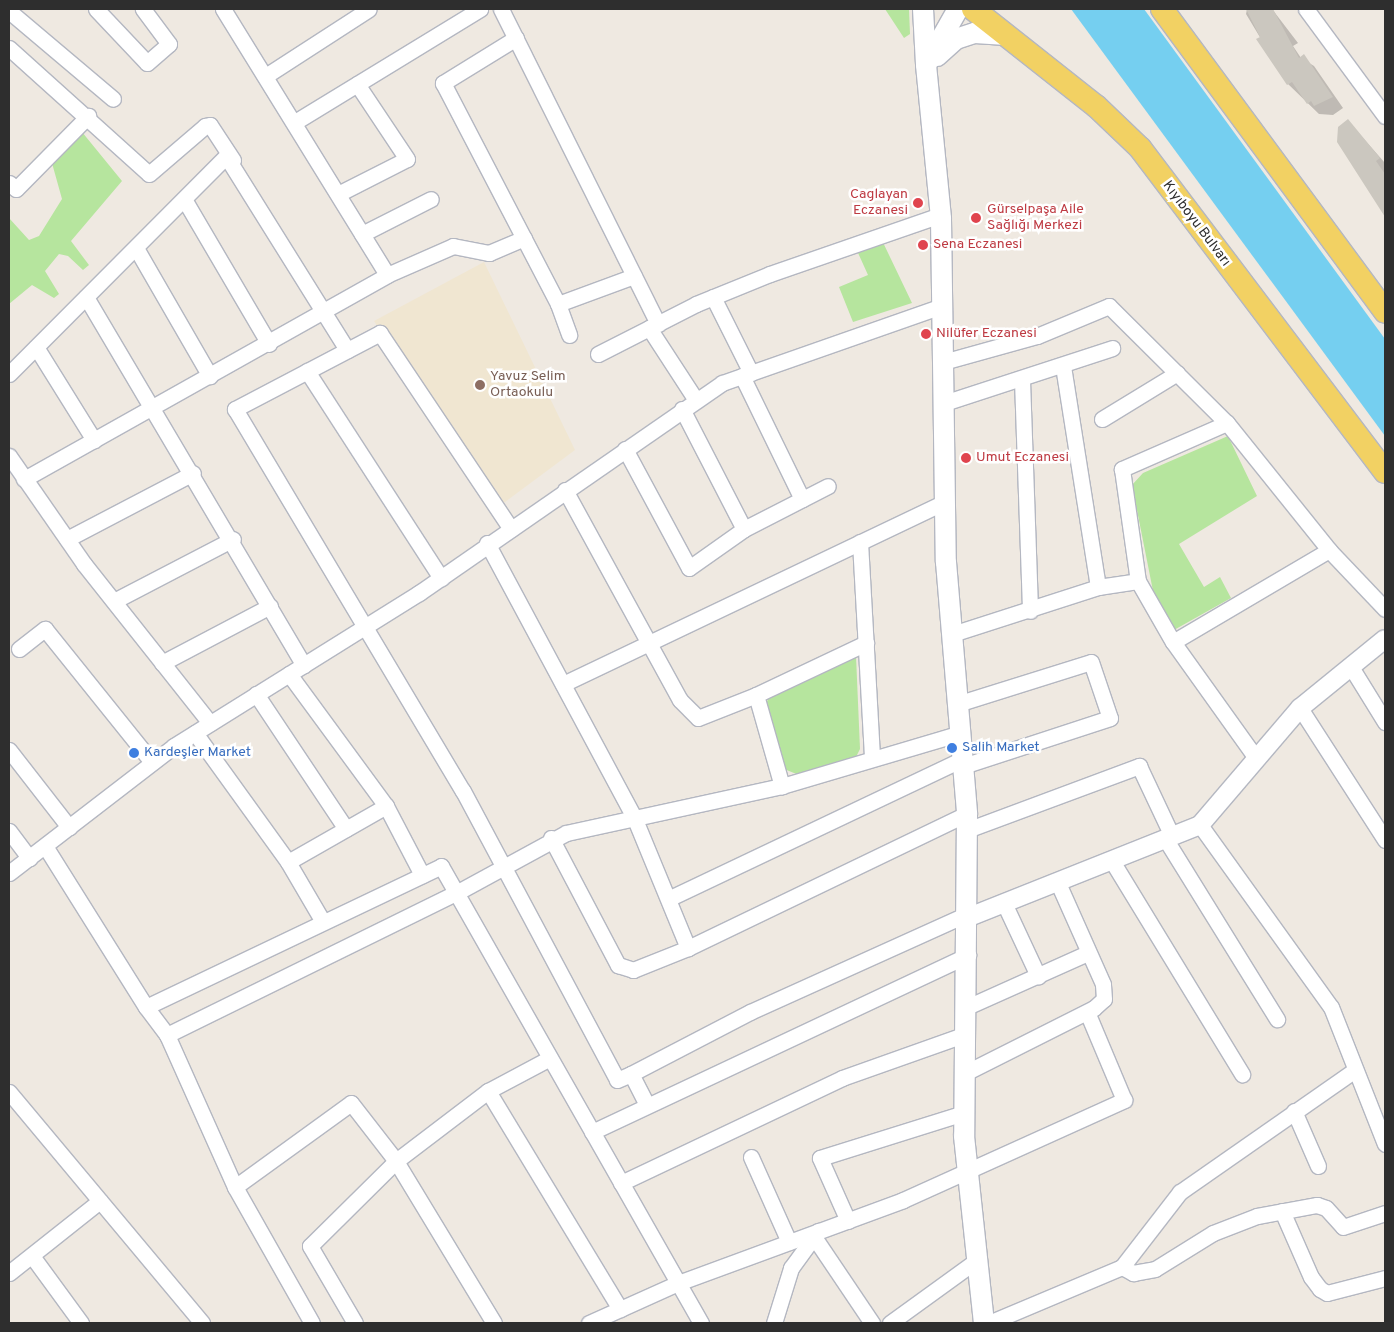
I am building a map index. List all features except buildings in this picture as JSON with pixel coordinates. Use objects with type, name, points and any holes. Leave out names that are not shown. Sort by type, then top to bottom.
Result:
[{"type":"main road","points":[[923,9],[926,65],[940,215],[946,501],[952,634],[967,822],[969,915],[964,1113],[968,1173],[985,1323]]},
{"type":"main road","points":[[926,65],[958,9]]},
{"type":"main road","name":"Kıyıboyu Bulvarı","points":[[973,9],[1002,35],[1096,106],[1140,148],[1385,472]]},
{"type":"main road","points":[[1162,9],[1385,312]]},
{"type":"main road","points":[[926,65],[956,39],[975,33],[1002,35]]},
{"type":"street","points":[[96,9],[147,63],[169,44],[143,9]]},
{"type":"street","points":[[223,9],[296,122],[387,275]]},
{"type":"street","points":[[267,75],[369,9]]},
{"type":"street","points":[[296,122],[480,9]]},
{"type":"street","points":[[501,9],[634,276],[653,326],[696,400]]},
{"type":"street","points":[[1306,9],[1385,116]]},
{"type":"street","points":[[9,11],[113,99]]},
{"type":"street","points":[[516,38],[444,83],[558,304],[569,335]]},
{"type":"street","points":[[9,48],[88,116],[149,174],[205,126],[210,125],[347,350]]},
{"type":"street","points":[[338,194],[407,159],[357,84]]},
{"type":"street","points":[[9,183],[16,189],[88,116]]},
{"type":"street","points":[[9,374],[226,156],[233,160]]},
{"type":"street","points":[[184,198],[269,344]]},
{"type":"street","points":[[362,234],[431,199]]},
{"type":"street","points":[[598,354],[713,297],[940,215]]},
{"type":"street","points":[[24,479],[325,313],[387,275],[453,246],[488,253],[524,238]]},
{"type":"street","points":[[136,248],[210,376]]},
{"type":"street","points":[[558,304],[634,276]]},
{"type":"street","points":[[86,297],[193,472],[304,665]]},
{"type":"street","points":[[713,297],[802,500]]},
{"type":"street","points":[[9,873],[152,762],[210,723],[441,578],[487,543],[511,529],[696,400],[747,375],[942,306]]},
{"type":"street","points":[[943,362],[1037,336],[1109,306],[1227,423],[1329,550],[1385,609]]},
{"type":"street","points":[[511,529],[380,333],[236,409],[503,864],[617,1080],[750,1012],[969,915],[1112,862],[1200,825],[1300,708],[1351,667],[1383,647]]},
{"type":"street","points":[[36,347],[94,440]]},
{"type":"street","points":[[944,403],[1022,380],[1112,348]]},
{"type":"street","points":[[1063,366],[1098,587]]},
{"type":"street","points":[[307,371],[441,578]]},
{"type":"street","points":[[1102,419],[1177,374]]},
{"type":"street","points":[[1022,380],[1030,611]]},
{"type":"street","points":[[682,409],[744,529]]},
{"type":"street","points":[[1227,423],[1122,469],[1138,582],[1173,642],[1256,758]]},
{"type":"street","points":[[625,449],[689,568],[744,529],[828,486]]},
{"type":"street","points":[[9,456],[67,539],[210,723]]},
{"type":"street","points":[[67,539],[193,472]]},
{"type":"street","points":[[565,490],[680,700],[698,718],[756,695],[866,643]]},
{"type":"street","points":[[563,684],[946,501]]},
{"type":"street","points":[[114,601],[233,540]]},
{"type":"street","points":[[860,542],[872,758]]},
{"type":"street","points":[[487,543],[634,817],[670,898],[688,948]]},
{"type":"street","points":[[1173,642],[1329,550]]},
{"type":"street","points":[[952,634],[1030,611],[1098,587],[1138,582]]},
{"type":"street","points":[[162,663],[270,606]]},
{"type":"street","points":[[19,650],[45,629],[152,762]]},
{"type":"street","points":[[670,898],[963,762],[1110,718],[1091,662],[957,704]]},
{"type":"street","points":[[1351,667],[1385,722]]},
{"type":"street","points":[[289,674],[386,806],[422,875]]},
{"type":"street","points":[[256,694],[346,829]]},
{"type":"street","points":[[756,695],[782,786]]},
{"type":"street","points":[[1300,708],[1385,840]]},
{"type":"street","points":[[195,733],[288,862],[323,922]]},
{"type":"street","points":[[167,1036],[456,894],[503,864],[551,838],[634,817],[782,786],[961,733]]},
{"type":"street","points":[[9,750],[69,827]]},
{"type":"street","points":[[551,838],[618,965],[633,970],[688,948],[967,822],[1139,766],[1169,838],[1277,1019]]},
{"type":"street","points":[[288,862],[386,806]]},
{"type":"street","points":[[1200,825],[1331,1007],[1385,1144]]},
{"type":"street","points":[[9,831],[29,858]]},
{"type":"street","points":[[45,846],[146,1007],[167,1036],[235,1187],[312,1323]]},
{"type":"street","points":[[1112,862],[1242,1074]]},
{"type":"street","points":[[146,1007],[441,866],[701,1323]]},
{"type":"street","points":[[965,1073],[1100,1004],[1105,992],[1058,883]]},
{"type":"street","points":[[1004,903],[1038,976]]},
{"type":"street","points":[[967,1007],[1088,953]]},
{"type":"street","points":[[592,1132],[968,955]]},
{"type":"street","points":[[598,1321],[678,1283],[816,1234],[968,1173],[1124,1100],[1087,1012]]},
{"type":"street","points":[[621,1183],[842,1078],[966,1034]]},
{"type":"street","points":[[355,1323],[310,1246],[396,1161],[488,1091],[550,1058]]},
{"type":"street","points":[[985,1323],[1122,1267],[1180,1192],[1355,1070]]},
{"type":"street","points":[[631,1074],[647,1105]]},
{"type":"street","points":[[488,1091],[620,1309]]},
{"type":"street","points":[[9,1092],[202,1323]]},
{"type":"street","points":[[235,1187],[351,1103],[396,1161],[494,1323]]},
{"type":"street","points":[[1294,1111],[1318,1166]]},
{"type":"street","points":[[848,1221],[820,1158],[964,1113]]},
{"type":"street","points":[[751,1157],[789,1242]]},
{"type":"street","points":[[9,1273],[100,1201]]},
{"type":"street","points":[[1122,1267],[1133,1273],[1149,1271],[1237,1222],[1282,1211],[1322,1206],[1343,1227],[1385,1213]]},
{"type":"street","points":[[1282,1211],[1320,1289],[1327,1293],[1385,1278]]},
{"type":"street","points":[[774,1323],[791,1268],[816,1234]]},
{"type":"street","points":[[816,1234],[872,1323]]},
{"type":"street","points":[[32,1256],[81,1323]]},
{"type":"street","points":[[890,1323],[977,1260]]},
{"type":"shaded area","name":"Yavuz Selim Ortaokulu","points":[[484,262],[575,450],[497,508],[374,321]]},
{"type":"green space","points":[[885,9],[909,9],[910,34],[904,38]]},
{"type":"green space","points":[[82,132],[122,181],[71,241],[89,265],[83,270],[68,256],[59,254],[45,271],[59,294],[54,298],[32,285],[9,304],[9,218],[29,240],[39,236],[62,199],[50,156]]},
{"type":"green space","points":[[878,232],[912,303],[853,322],[839,287],[868,275],[854,244]]},
{"type":"green space","points":[[1228,436],[1257,496],[1179,544],[1204,587],[1220,577],[1231,598],[1174,630],[1154,596],[1132,485],[1143,473]]},
{"type":"green space","points":[[856,656],[860,749],[854,761],[799,775],[784,769],[765,706],[769,697]]},
{"type":"water","points":[[1071,9],[1144,9],[1385,339],[1385,436]]},
{"type":"place","name":"Caglayan Eczanesi","points":[[918,203]]},
{"type":"place","name":"Gürselpaşa Aile Sağlığı Merkezi","points":[[976,218]]},
{"type":"place","name":"Sena Eczanesi","points":[[923,245]]},
{"type":"place","name":"Nilüfer Eczanesi","points":[[926,334]]},
{"type":"place","name":"Yavuz Selim Ortaokulu","points":[[480,385]]},
{"type":"place","name":"Umut Eczanesi","points":[[966,458]]},
{"type":"place","name":"Salih Market","points":[[952,748]]},
{"type":"place","name":"Kardeşler Market","points":[[134,753]]}]
